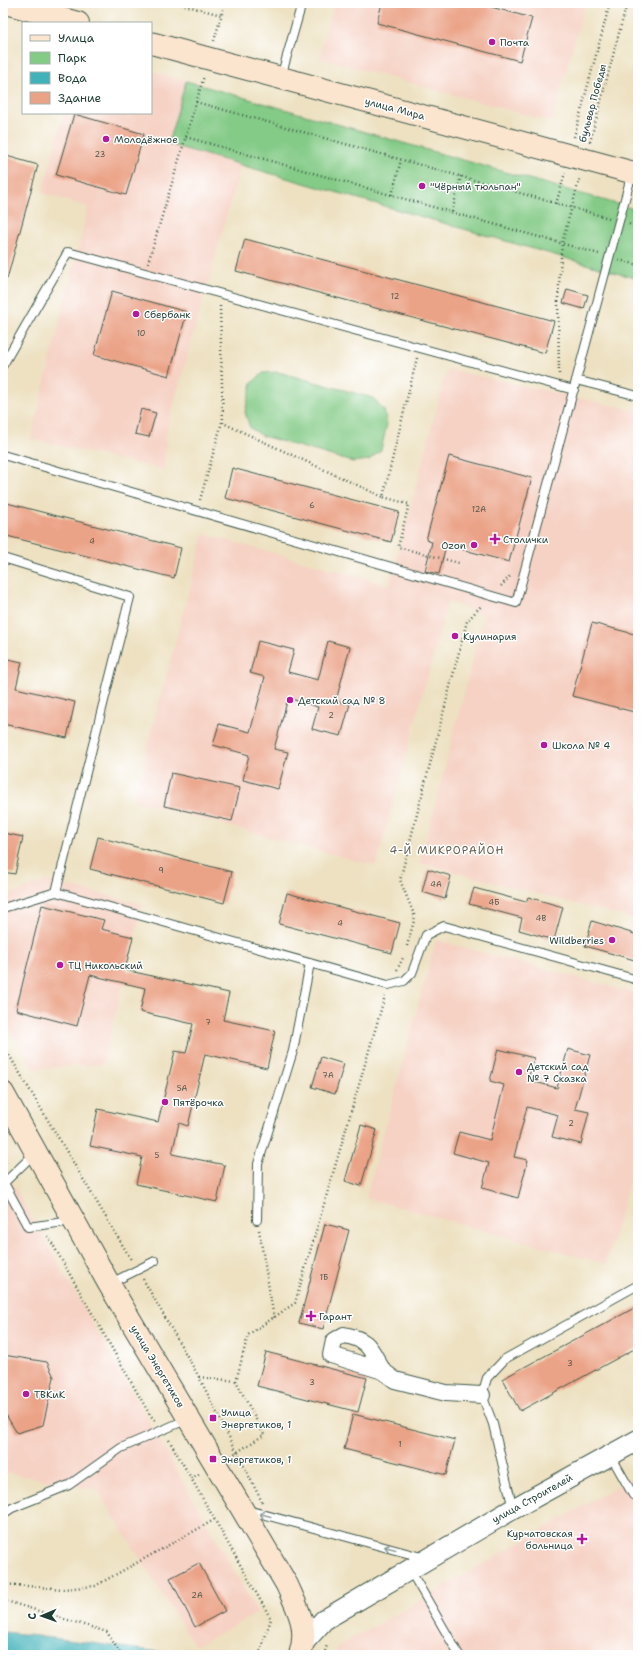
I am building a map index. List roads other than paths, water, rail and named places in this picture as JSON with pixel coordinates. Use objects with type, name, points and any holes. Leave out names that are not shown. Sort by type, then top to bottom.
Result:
[{"type":"main road","points":[[5,3],[74,22]]},
{"type":"main road","name":"улица Мира","points":[[152,43],[635,173]]},
{"type":"main road","name":"улица Энергетиков","points":[[3,1092],[37,1151],[109,1284],[287,1585],[302,1621],[302,1648]]},
{"type":"street","points":[[383,1371],[395,1380],[446,1393],[482,1395]]},
{"type":"street","name":"улица Строителей","points":[[302,1648],[324,1620],[513,1509],[638,1440]]},
{"type":"lane","points":[[281,77],[302,3]]},
{"type":"lane","points":[[3,455],[516,603],[609,257],[635,173]]},
{"type":"lane","points":[[3,365],[68,252],[574,390]]},
{"type":"lane","points":[[576,380],[638,396]]},
{"type":"lane","points":[[3,558],[130,597],[56,892]]},
{"type":"lane","points":[[3,908],[56,892],[388,985],[404,981],[412,973],[426,935],[444,926],[638,980]]},
{"type":"lane","points":[[257,1220],[258,1164],[293,1051],[310,963]]},
{"type":"lane","points":[[37,1151],[4,1183],[28,1227],[75,1220]]},
{"type":"lane","points":[[109,1284],[155,1261]]},
{"type":"lane","points":[[513,1509],[493,1424],[482,1395],[487,1378],[505,1359],[638,1285]]},
{"type":"lane","points":[[3,1514],[12,1508],[69,1485],[121,1448],[189,1418]]},
{"type":"lane","points":[[611,1455],[633,1494]]},
{"type":"lane","points":[[241,1508],[428,1559]]},
{"type":"lane","points":[[410,1569],[460,1655]]},
{"type":"water","points":[[3,1632],[14,1633],[183,1655],[3,1655]]},
{"type":"place","name":"Почта","points":[[492,42]]},
{"type":"place","name":"Молодёжное","points":[[106,139]]},
{"type":"place","name":"\"Чёрный тюльпан\"","points":[[422,186]]},
{"type":"place","name":"Сбербанк","points":[[136,314]]},
{"type":"place","name":"Столички","points":[[495,539]]},
{"type":"place","name":"Ozon","points":[[474,545]]},
{"type":"place","name":"Кулинария","points":[[455,636]]},
{"type":"place","name":"Детский сад № 8","points":[[290,700]]},
{"type":"place","name":"Школа № 4","points":[[544,745]]},
{"type":"place","name":"Wildberries","points":[[612,940]]},
{"type":"place","name":"ТЦ Никольский","points":[[60,965]]},
{"type":"place","name":"Детский сад № 7 Сказка","points":[[519,1072]]},
{"type":"place","name":"Пятёрочка","points":[[165,1102]]},
{"type":"place","name":"Гарант","points":[[311,1316]]},
{"type":"place","name":"ТВКиК","points":[[26,1394]]},
{"type":"place","name":"Улица Энергетиков, 1","points":[[213,1418]]},
{"type":"place","name":"Энергетиков, 1","points":[[213,1459]]},
{"type":"place","name":"Курчатовская больница","points":[[582,1539]]},
{"type":"district","name":"4-Й МИКРОРАЙОН","points":[[447,850]]}]
